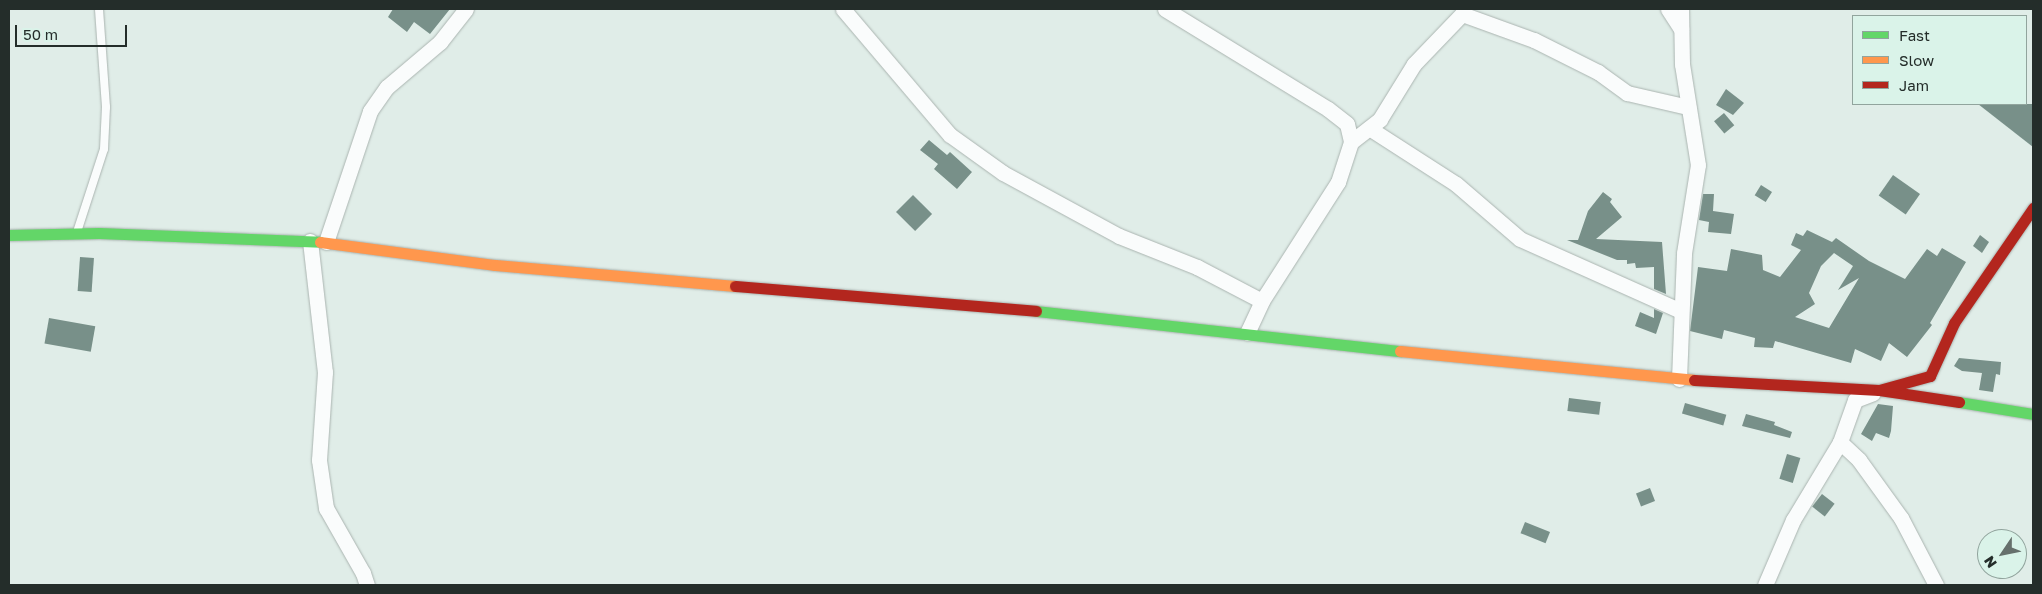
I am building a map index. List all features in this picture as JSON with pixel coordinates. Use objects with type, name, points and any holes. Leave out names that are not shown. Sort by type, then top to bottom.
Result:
[{"type":"main road","points":[[1879,390],[1930,376],[1954,323],[2033,208]]},
{"type":"main road","points":[[9,235],[77,234],[326,242],[496,265],[1135,320],[1522,365],[1678,379],[1879,390],[2033,414]]},
{"type":"street","points":[[326,242],[370,111],[387,87],[440,42],[466,9]]},
{"type":"street","points":[[843,9],[950,135],[1002,173],[1119,236],[1197,267],[1262,301]]},
{"type":"street","points":[[1165,9],[1328,109],[1346,124],[1351,142],[1338,182],[1262,301],[1247,333]]},
{"type":"street","points":[[1668,9],[1681,29]]},
{"type":"street","points":[[1678,379],[1684,253],[1698,165],[1682,64],[1681,9]]},
{"type":"street","points":[[1351,142],[1380,119],[1414,64],[1460,10],[1534,40],[1598,72],[1627,93],[1688,107]]},
{"type":"street","points":[[1369,128],[1456,184],[1520,239],[1681,311]]},
{"type":"street","points":[[310,241],[325,372],[319,460],[326,508],[363,573],[367,585]]},
{"type":"street","points":[[1765,585],[1793,520],[1840,442],[1855,400],[1879,390]]},
{"type":"street","points":[[1840,442],[1860,460],[1901,518],[1936,585]]},
{"type":"lane","points":[[77,234],[104,149],[106,107],[99,9]]},
{"type":"building","points":[[393,9],[450,9],[430,34],[414,22],[407,32],[388,17]]},
{"type":"building","points":[[1726,89],[1744,103],[1733,115],[1716,105]]},
{"type":"building","points":[[2033,104],[2033,147],[1979,105]]},
{"type":"building","points":[[1724,113],[1734,125],[1724,134],[1714,121]]},
{"type":"building","points":[[929,140],[947,155],[950,152],[972,172],[957,189],[934,169],[938,164],[920,150]]},
{"type":"building","points":[[1893,175],[1920,194],[1906,214],[1879,195]]},
{"type":"building","points":[[1761,185],[1772,192],[1766,202],[1755,195]]},
{"type":"building","points":[[1603,192],[1612,199],[1610,202],[1622,217],[1596,239],[1662,242],[1666,294],[1654,289],[1654,267],[1636,268],[1635,263],[1627,264],[1627,260],[1617,260],[1567,240],[1578,240],[1588,211]]},
{"type":"building","points":[[1703,194],[1714,194],[1713,211],[1734,214],[1731,234],[1708,232],[1709,222],[1699,220]]},
{"type":"building","points":[[913,195],[932,214],[915,231],[896,212]]},
{"type":"building","points":[[1807,230],[1832,242],[1836,238],[1869,261],[1905,279],[1927,249],[1937,256],[1942,248],[1966,262],[1930,323],[1932,325],[1907,357],[1889,343],[1881,361],[1855,349],[1851,363],[1775,341],[1773,348],[1754,347],[1755,338],[1724,330],[1722,339],[1690,331],[1698,267],[1727,271],[1731,249],[1762,255],[1763,270],[1780,277],[1801,250],[1791,245],[1796,233],[1803,236]],"holes":[[[1834,253],[1853,266],[1838,290],[1859,278],[1829,328],[1795,317],[1815,304],[1809,293],[1821,266]]]},
{"type":"building","points":[[1980,235],[1989,242],[1982,253],[1973,246]]},
{"type":"building","points":[[80,257],[94,258],[92,292],[78,291]]},
{"type":"building","points":[[1654,309],[1663,313],[1656,334],[1635,326],[1640,312],[1654,318]]},
{"type":"building","points":[[49,318],[95,326],[91,352],[44,344]]},
{"type":"building","points":[[1959,358],[2001,362],[2000,375],[1996,374],[1993,392],[1979,390],[1982,373],[1962,371],[1954,366]]},
{"type":"building","points":[[1569,398],[1601,402],[1599,415],[1567,411]]},
{"type":"building","points":[[1685,403],[1726,415],[1723,425],[1682,414]]},
{"type":"building","points":[[1878,404],[1893,406],[1891,431],[1889,438],[1876,433],[1872,441],[1861,434]]},
{"type":"building","points":[[1746,414],[1775,422],[1774,425],[1792,432],[1790,438],[1742,426]]},
{"type":"building","points":[[1787,454],[1800,458],[1793,483],[1779,479]]},
{"type":"building","points":[[1650,488],[1655,501],[1641,506],[1636,493]]},
{"type":"building","points":[[1822,494],[1835,504],[1825,516],[1812,507]]},
{"type":"building","points":[[1525,522],[1550,532],[1546,543],[1521,533]]},
{"type":"traffic: fast","points":[[9,235],[99,233],[320,242]]},
{"type":"traffic: fast","points":[[1036,311],[1400,351]]},
{"type":"traffic: fast","points":[[1959,402],[2033,414]]},
{"type":"traffic: slow","points":[[320,242],[495,265],[735,286]]},
{"type":"traffic: slow","points":[[1400,351],[1694,380]]},
{"type":"traffic: jam","points":[[1879,390],[1930,376],[1954,323],[2033,208]]},
{"type":"traffic: jam","points":[[735,286],[1036,311]]},
{"type":"traffic: jam","points":[[1694,380],[1879,390],[1959,402]]}]
